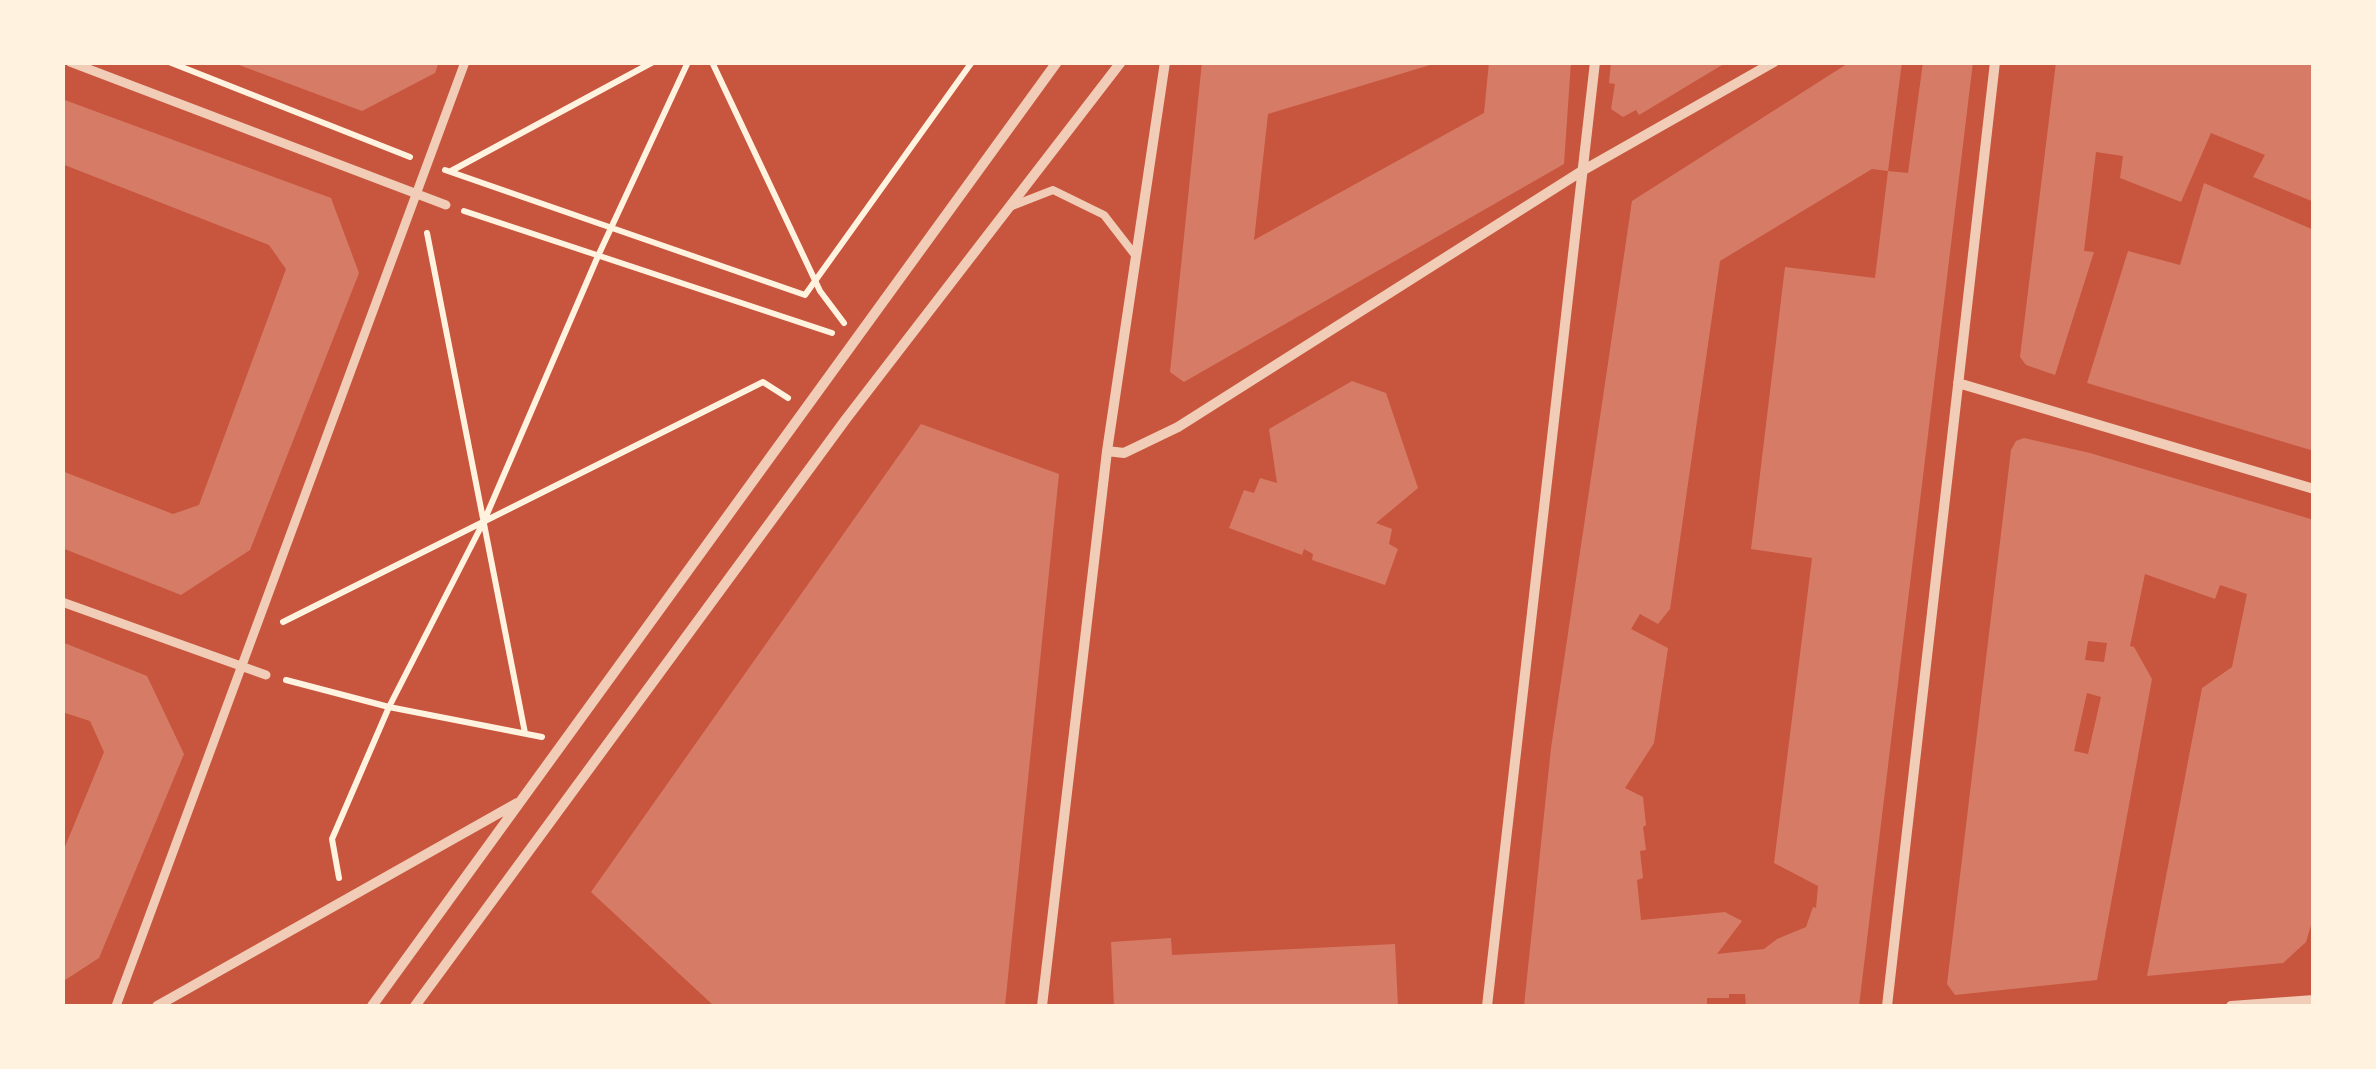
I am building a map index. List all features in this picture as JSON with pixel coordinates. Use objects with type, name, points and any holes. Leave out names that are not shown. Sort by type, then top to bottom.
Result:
[{"type":"street","points":[[70,62],[446,204]]},
{"type":"street","points":[[116,1006],[465,62]]},
{"type":"street","points":[[372,1006],[1057,62]]},
{"type":"street","points":[[415,1006],[846,419],[1121,62]]},
{"type":"street","points":[[1042,1006],[1107,451],[1165,62]]},
{"type":"street","points":[[1487,1006],[1595,62]]},
{"type":"street","points":[[1107,451],[1124,453],[1178,427],[1582,170],[1774,62]]},
{"type":"street","points":[[1887,1006],[1995,62]]},
{"type":"street","points":[[1958,383],[2314,489]]},
{"type":"street","points":[[62,602],[266,674]]},
{"type":"street","points":[[157,1006],[522,800]]},
{"type":"street","points":[[2231,1006],[2314,1000]]},
{"type":"lane","points":[[1008,208],[1053,190],[1104,215],[1135,255]]},
{"type":"path","points":[[169,62],[427,164],[805,295],[972,62]]},
{"type":"path","points":[[525,733],[416,192],[653,62]]},
{"type":"path","points":[[344,901],[332,839],[388,707],[484,521],[598,256],[688,62]]},
{"type":"path","points":[[712,62],[814,279],[857,340]]},
{"type":"path","points":[[446,204],[800,325],[857,340]]},
{"type":"path","points":[[276,630],[287,618],[763,382],[806,410]]},
{"type":"path","points":[[266,674],[388,707],[564,740]]},
{"type":"building","points":[[231,62],[439,62],[435,73],[362,111]]},
{"type":"building","points":[[1202,62],[1440,62],[1268,114],[1254,240],[1484,113],[1489,62],[1571,62],[1564,164],[1184,382],[1170,372]]},
{"type":"building","points":[[1611,62],[1727,62],[1639,115],[1636,110],[1623,117],[1611,109],[1615,84],[1609,83]]},
{"type":"building","points":[[1850,62],[1902,62],[1888,171],[1908,173],[1923,62],[1973,62],[1859,1006],[1746,1006],[1745,994],[1729,994],[1729,998],[1707,998],[1707,1006],[1524,1006],[1551,748],[1632,201]],"holes":[[[1872,169],[1888,171],[1875,278],[1785,267],[1751,549],[1812,558],[1774,863],[1818,886],[1816,908],[1813,907],[1806,927],[1764,949],[1717,954],[1742,921],[1725,912],[1641,920],[1637,880],[1643,878],[1640,851],[1646,850],[1643,797],[1625,788],[1654,743],[1668,648],[1631,629],[1640,614],[1658,624],[1670,609],[1720,261]]]},
{"type":"building","points":[[2056,62],[2314,65],[2314,202],[2253,177],[2265,155],[2211,133],[2181,202],[2120,178],[2123,156],[2096,152],[2084,251],[2094,252],[2055,375],[2026,365],[2020,357]]},
{"type":"building","points":[[62,99],[331,198],[359,273],[250,550],[181,595],[62,548],[62,471],[173,514],[199,505],[286,269],[269,245],[62,164]]},
{"type":"building","points":[[2204,183],[2314,230],[2314,451],[2087,383],[2128,251],[2180,265]]},
{"type":"building","points":[[1352,381],[1386,393],[1418,488],[1376,523],[1392,529],[1389,544],[1398,549],[1385,585],[1312,560],[1313,554],[1304,549],[1302,555],[1229,528],[1244,490],[1254,493],[1260,478],[1277,483],[1269,429]]},
{"type":"building","points":[[921,424],[1059,474],[1005,1006],[714,1006],[591,892]]},
{"type":"building","points":[[2024,438],[2090,453],[2314,520],[2314,915],[2306,942],[2283,963],[2147,976],[2202,688],[2232,667],[2247,594],[2220,585],[2215,599],[2145,574],[2130,646],[2152,679],[2097,980],[1955,995],[1947,984],[2011,450],[2016,441]],"holes":[[[2088,641],[2107,643],[2104,662],[2085,660]],[[2087,693],[2101,697],[2088,754],[2074,751]]]},
{"type":"building","points":[[62,642],[147,676],[184,754],[99,958],[62,982],[62,854],[104,752],[90,721],[62,712]]},
{"type":"building","points":[[1171,938],[1172,955],[1395,944],[1398,1006],[1114,1006],[1111,942]]}]
